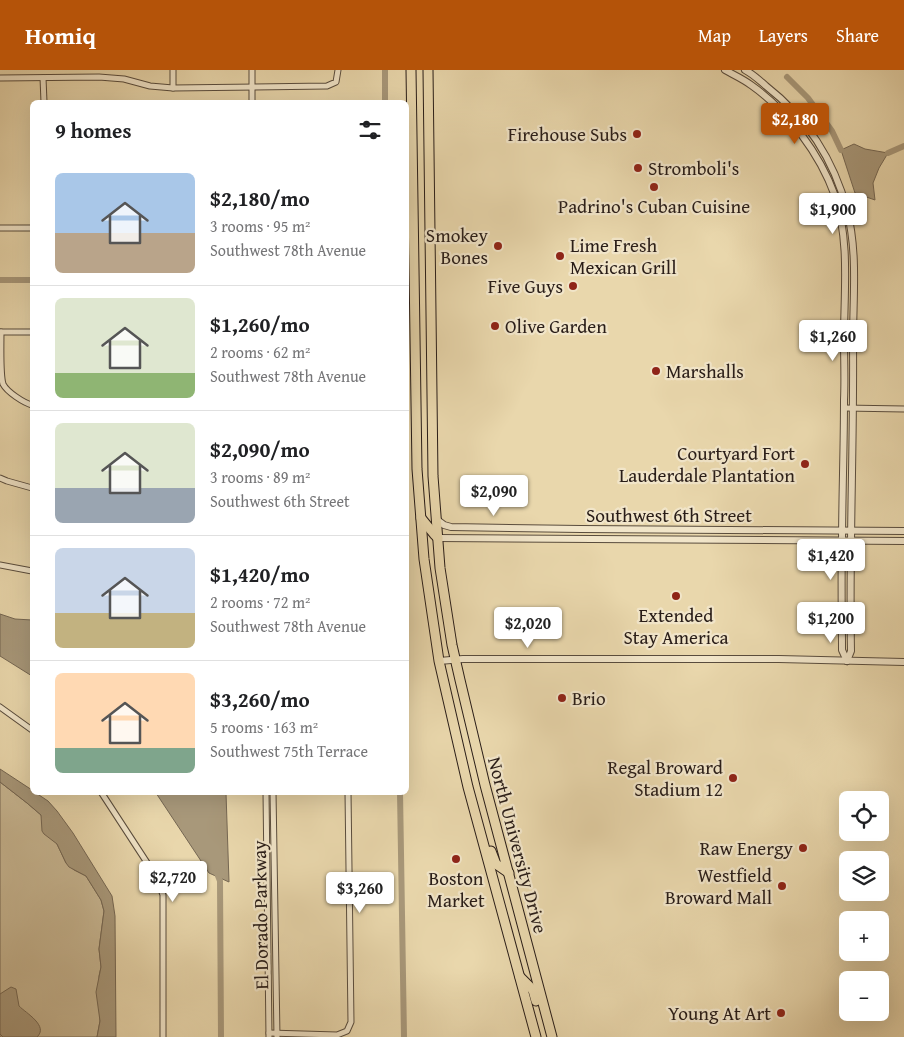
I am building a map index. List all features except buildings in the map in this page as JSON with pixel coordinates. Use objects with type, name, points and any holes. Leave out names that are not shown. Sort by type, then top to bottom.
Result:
[{"type":"main road","name":"North University Drive","points":[[411,70],[417,469],[424,559],[439,661],[459,749],[536,1037]]},
{"type":"main road","name":"North University Drive","points":[[428,70],[433,476],[443,589],[455,660],[552,1037]]},
{"type":"main road","points":[[420,518],[438,538]]},
{"type":"main road","points":[[459,749],[466,758],[494,860],[500,868],[509,873]]},
{"type":"main road","points":[[520,977],[533,990],[546,1037]]},
{"type":"street","points":[[98,70],[98,78]]},
{"type":"street","points":[[172,70],[173,88]]},
{"type":"street","points":[[252,70],[252,100]]},
{"type":"street","points":[[0,78],[124,79],[150,86],[173,88],[327,86],[336,82],[338,70]]},
{"type":"street","points":[[725,70],[751,85],[794,124],[812,150],[825,175],[840,214],[845,260],[842,650],[846,660]]},
{"type":"street","points":[[745,70],[780,96],[801,118],[816,140],[836,177],[847,210],[852,234],[854,289],[851,651],[846,660]]},
{"type":"street","points":[[43,78],[44,100]]},
{"type":"street","points":[[0,228],[30,228]]},
{"type":"street","points":[[845,260],[854,278]]},
{"type":"street","points":[[845,272],[854,289]]},
{"type":"street","points":[[30,332],[1,332],[1,377],[4,386],[14,395],[30,404]]},
{"type":"street","points":[[844,408],[904,409]]},
{"type":"street","points":[[0,478],[30,487]]},
{"type":"street","name":"Southwest 6th Street","points":[[436,520],[447,526],[454,527],[904,531]]},
{"type":"street","name":"Southwest 6th Street","points":[[438,538],[904,541]]},
{"type":"street","points":[[0,565],[30,571]]},
{"type":"street","points":[[439,661],[779,659],[904,662]]},
{"type":"street","points":[[0,707],[30,729]]},
{"type":"street","points":[[103,795],[157,878],[163,895],[164,1037]]},
{"type":"street","name":"El Dorado Parkway","points":[[266,795],[268,1035]]},
{"type":"street","name":"El Dorado Parkway","points":[[273,795],[277,1035]]},
{"type":"street","points":[[268,1035],[336,1035],[347,1031],[351,1022],[348,795]]},
{"type":"shaded area","points":[[854,144],[865,149],[888,153],[873,183],[875,200],[855,193],[841,150]]},
{"type":"shaded area","points":[[0,614],[15,619],[30,620],[30,675],[0,656]]},
{"type":"shaded area","points":[[0,769],[30,789],[30,795],[39,795],[48,801],[73,833],[112,896],[115,916],[116,1037],[97,1037],[100,1021],[96,992],[101,967],[99,949],[104,911],[101,900],[86,876],[69,867],[57,844],[44,834],[42,831],[41,815],[0,782]]},
{"type":"shaded area","points":[[0,782],[41,815],[66,863],[74,870],[86,876],[101,900],[104,911],[99,949],[101,967],[99,976],[100,1021],[97,1037],[0,1037]]},
{"type":"shaded area","points":[[157,795],[226,795],[229,882],[209,873]]},
{"type":"shaded area","points":[[11,987],[16,989],[19,1006],[38,1024],[40,1033],[37,1037],[3,1037],[0,1034],[0,994]]},
{"type":"waterway","points":[[385,70],[385,100]]},
{"type":"waterway","points":[[787,77],[808,98],[832,131],[841,150]]},
{"type":"waterway","points":[[888,153],[904,146]]},
{"type":"waterway","points":[[0,280],[30,280]]},
{"type":"waterway","points":[[400,795],[404,1037]]},
{"type":"waterway","points":[[216,871],[220,881],[221,1037]]},
{"type":"place","name":"Firehouse Subs","points":[[637,134]]},
{"type":"place","name":"Stromboli's","points":[[638,168]]},
{"type":"place","name":"Padrino's Cuban Cuisine","points":[[654,187]]},
{"type":"place","name":"Smokey Bones","points":[[498,246]]},
{"type":"place","name":"Lime Fresh Mexican Grill","points":[[560,256]]},
{"type":"place","name":"Five Guys","points":[[573,286]]},
{"type":"place","name":"Olive Garden","points":[[495,326]]},
{"type":"place","name":"Marshalls","points":[[656,371]]},
{"type":"place","name":"Courtyard Fort Lauderdale Plantation","points":[[805,464]]},
{"type":"place","name":"Extended Stay America","points":[[676,596]]},
{"type":"place","name":"Brio","points":[[562,698]]},
{"type":"place","name":"Regal Broward Stadium 12","points":[[733,778]]},
{"type":"place","name":"Raw Energy","points":[[803,848]]},
{"type":"place","name":"Boston Market","points":[[456,859]]},
{"type":"place","name":"Westfield Broward Mall","points":[[782,886]]},
{"type":"place","name":"Young At Art","points":[[781,1013]]}]
